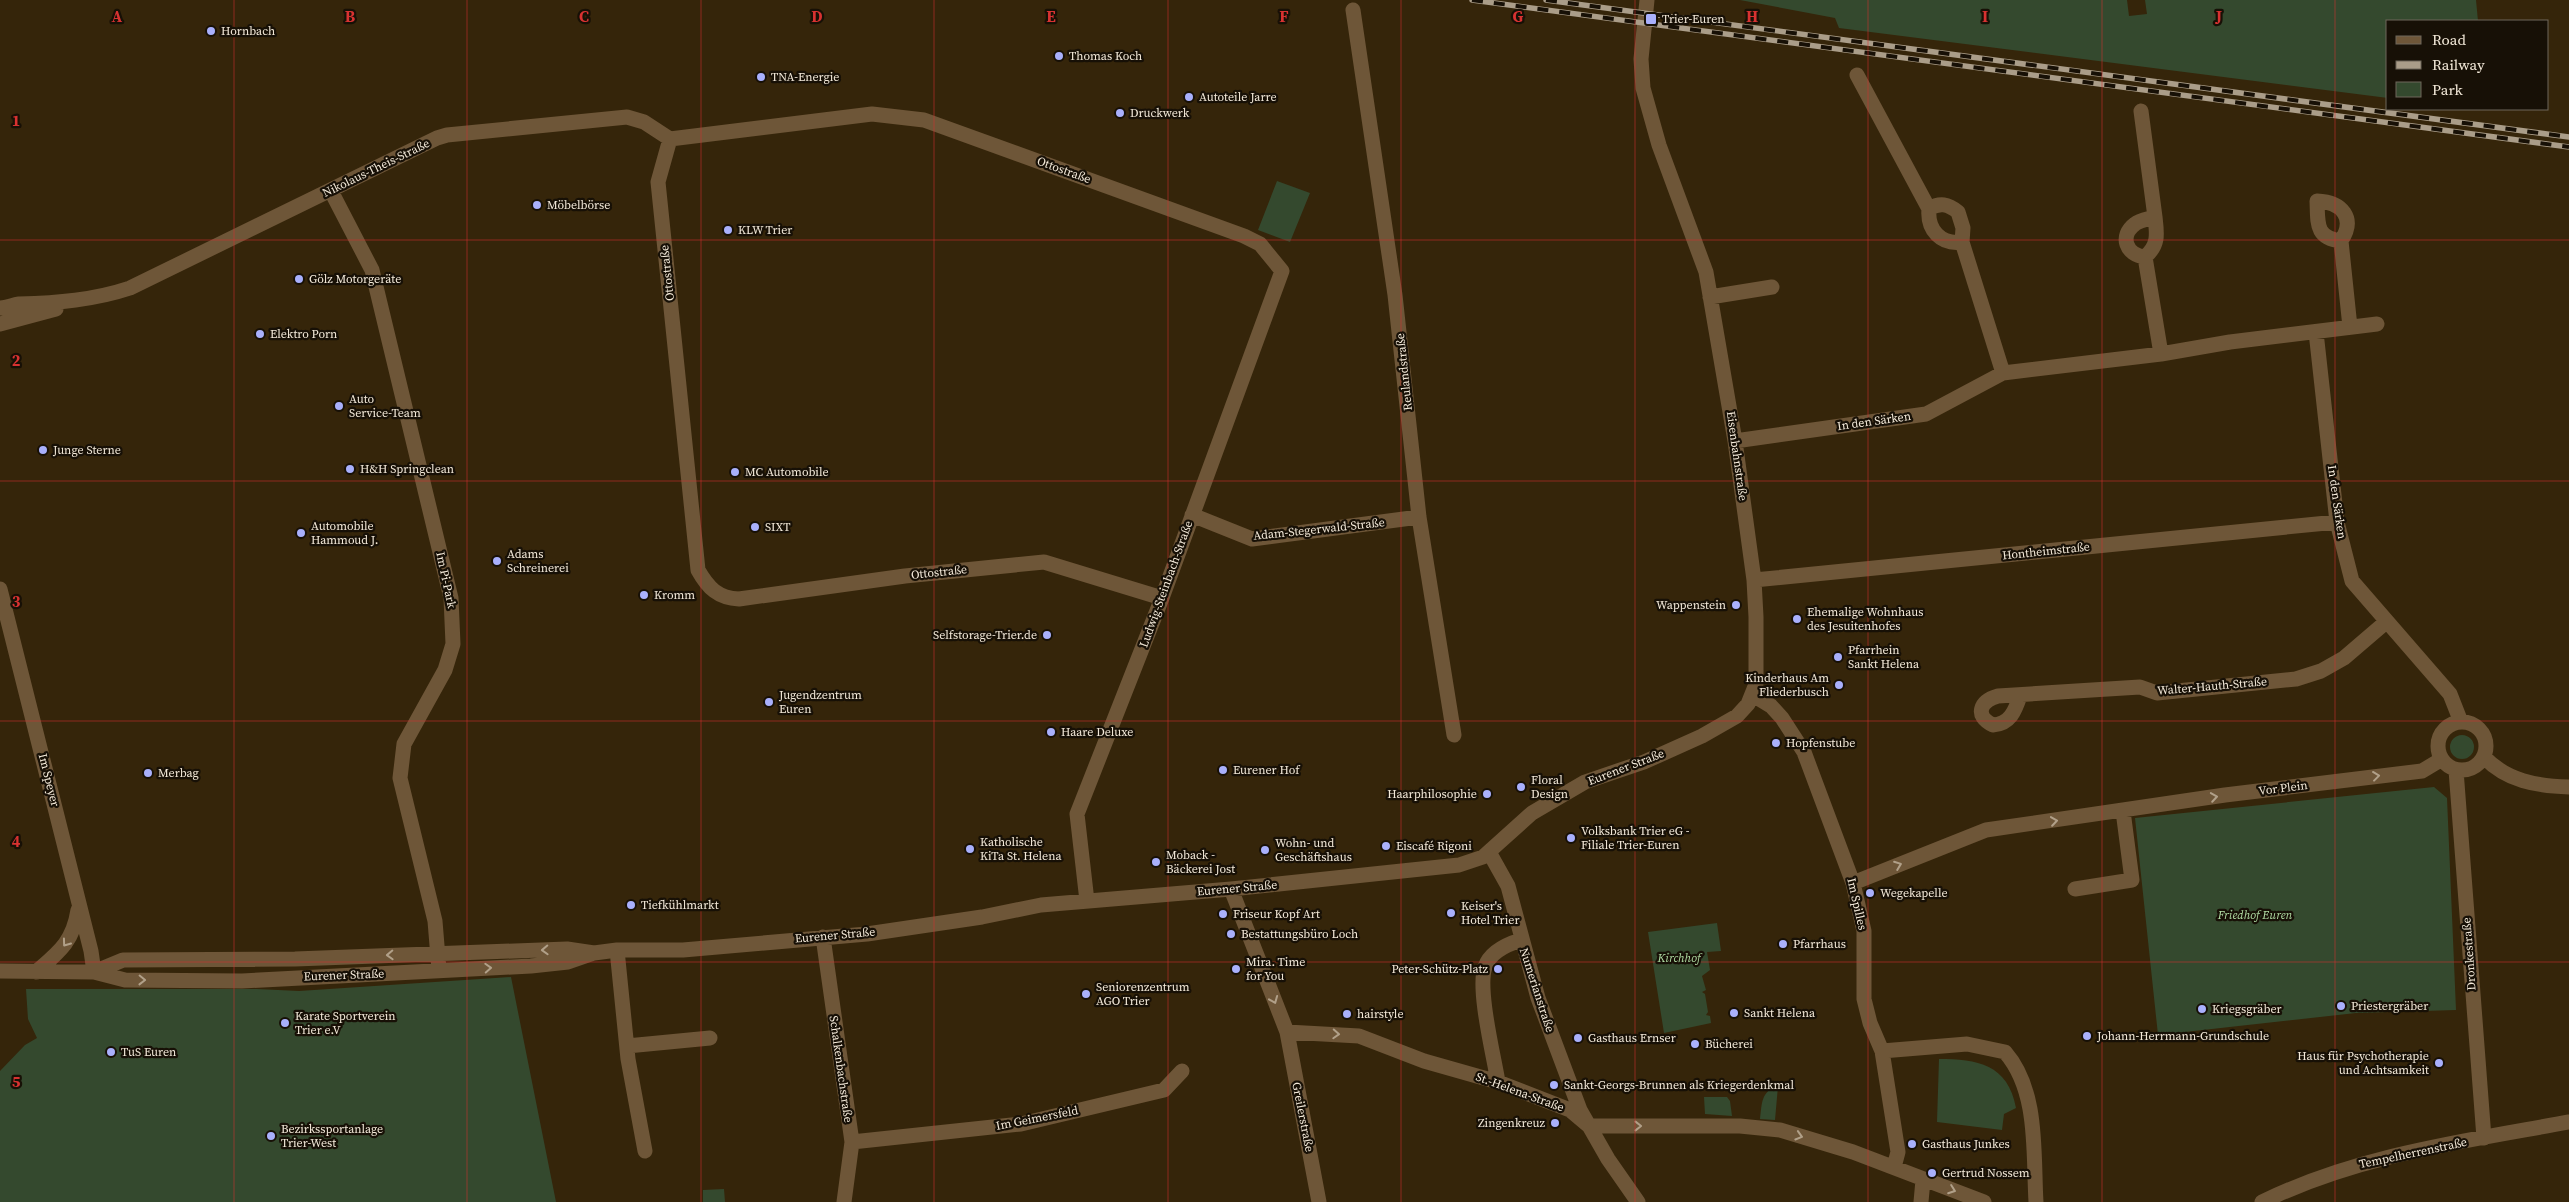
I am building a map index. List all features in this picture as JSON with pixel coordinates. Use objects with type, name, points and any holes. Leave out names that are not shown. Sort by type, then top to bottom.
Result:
[{"type":"street","name":"Eisenbahnstraße","points":[[1647,0],[1641,59],[1643,88],[1659,145],[1706,272],[1735,441],[1754,580],[1756,617]]},
{"type":"street","name":"Reulandstraße","points":[[1353,10],[1395,295],[1420,517],[1454,735]]},
{"type":"street","points":[[1857,75],[1929,209],[1931,226],[1940,238],[1954,243],[1962,242]]},
{"type":"street","points":[[2141,111],[2157,238],[2155,246],[2145,257]]},
{"type":"street","name":"Ottostraße","points":[[1162,598],[1044,562],[873,580],[740,599],[717,595],[706,584],[698,570],[658,182],[670,140],[872,114],[924,120],[1244,236],[1260,244],[1282,271]]},
{"type":"street","name":"Nikolaus-Theis-Straße","points":[[0,324],[130,288],[447,135],[627,117],[644,122],[670,140]]},
{"type":"street","name":"Im Pi-Park","points":[[331,191],[372,270],[451,598],[453,644],[448,662],[404,744],[400,770],[402,794],[434,921],[439,953],[439,970]]},
{"type":"street","points":[[1929,209],[1937,204],[1944,204],[1958,212],[1963,228],[1962,242],[2003,373]]},
{"type":"street","points":[[2145,257],[2136,256],[2130,252],[2126,244],[2126,234],[2136,223],[2155,217]]},
{"type":"street","points":[[2341,241],[2350,327]]},
{"type":"street","points":[[2145,257],[2161,354]]},
{"type":"street","name":"Ludwig-Steinbach-Straße","points":[[1087,901],[1077,814],[1162,598],[1282,271]]},
{"type":"street","points":[[1710,297],[1772,287]]},
{"type":"street","name":"Nikolaus-Theis-Straße","points":[[0,300],[16,304],[39,304],[95,298]]},
{"type":"street","name":"Nikolaus-Theis-Straße","points":[[0,308],[16,304]]},
{"type":"street","name":"In den Särken","points":[[1735,441],[1926,414],[2003,373],[2161,354],[2230,342],[2377,324]]},
{"type":"street","name":"In den Särken","points":[[2316,332],[2337,522],[2352,581],[2450,694],[2461,722]]},
{"type":"street","name":"Adam-Stegerwald-Straße","points":[[1192,515],[1252,539],[1420,517]]},
{"type":"street","name":"Hontheimstraße","points":[[1754,580],[2337,522]]},
{"type":"street","name":"Im Speyer","points":[[0,589],[79,904],[94,972]]},
{"type":"street","name":"Eurener Straße","points":[[0,971],[94,972],[125,980],[242,981],[568,962],[594,953],[617,950],[683,950],[876,932],[982,917],[1041,905],[1231,889],[1471,863],[1489,852],[1532,813],[1585,782],[1644,762],[1702,736],[1737,716],[1753,695],[1757,669],[1756,617]]},
{"type":"street","name":"Walter-Hauth-Straße","points":[[2020,696],[2140,687],[2157,693],[2296,679],[2321,671],[2344,658],[2386,622]]},
{"type":"street","name":"Im Spilles","points":[[1753,695],[1771,706],[1782,718],[1804,752],[1853,883],[1864,931],[1864,999],[1870,1023],[1882,1051],[1898,1152],[1894,1167]]},
{"type":"street","points":[[2461,722],[2475,726],[2480,730],[2486,744],[2484,758],[2475,767],[2456,770],[2442,759],[2439,753],[2439,738],[2448,727],[2461,722]]},
{"type":"street","points":[[2484,758],[2496,770],[2522,781],[2569,787]]},
{"type":"street","name":"Vor Plein","points":[[1853,883],[1986,830],[2225,795],[2422,771],[2442,759]]},
{"type":"street","name":"Dronkestraße","points":[[2456,770],[2484,1138]]},
{"type":"street","points":[[2074,889],[2132,880],[2123,811]]},
{"type":"street","name":"Numerianstraße","points":[[1489,852],[1501,870],[1508,886],[1521,940],[1542,1006],[1580,1110],[1589,1126]]},
{"type":"street","points":[[1231,889],[1288,1032]]},
{"type":"street","points":[[36,972],[61,951],[73,934],[79,904]]},
{"type":"street","name":"Schalkenbachstraße","points":[[823,937],[852,1142],[844,1202]]},
{"type":"street","points":[[1498,1082],[1483,988],[1485,966],[1502,947],[1521,940]]},
{"type":"street","name":"Eurener Straße","points":[[94,972],[123,960],[295,958],[567,949],[594,953]]},
{"type":"street","points":[[617,950],[627,1046],[644,1151]]},
{"type":"street","name":"St.-Helena-Straße","points":[[1288,1032],[1359,1036],[1424,1060],[1498,1082],[1570,1110],[1589,1126]]},
{"type":"street","name":"Greilerstraße","points":[[1288,1032],[1320,1202]]},
{"type":"street","points":[[627,1046],[710,1038]]},
{"type":"street","points":[[1882,1051],[1967,1044],[2005,1052],[2024,1081],[2031,1119],[2036,1202]]},
{"type":"street","name":"Im Geimersfeld","points":[[852,1142],[1021,1124],[1164,1090],[1182,1071]]},
{"type":"street","name":"Tempelherrenstraße","points":[[2262,1202],[2346,1168],[2484,1138],[2569,1122]]},
{"type":"street","points":[[1589,1126],[1767,1128],[1853,1152],[1984,1202]]},
{"type":"street","points":[[1589,1126],[1613,1166],[1638,1202]]},
{"type":"street","points":[[1921,1202],[1923,1180]]},
{"type":"green space","points":[[1740,0],[2127,0],[2129,16],[2147,14],[2145,0],[2476,0],[2478,20],[2386,20],[2386,98],[1839,28],[1835,18]]},
{"type":"green space","points":[[1277,181],[1310,193],[1290,242],[1258,230]]},
{"type":"green space","points":[[2462,735],[2471,738],[2474,747],[2471,756],[2462,759],[2453,756],[2450,747],[2453,738]]},
{"type":"green space","name":"Friedhof Euren","points":[[2434,787],[2447,798],[2456,1010],[2356,1013],[2158,1035],[2135,818]]},
{"type":"green space","name":"Kirchhof","points":[[1717,923],[1721,951],[1707,952],[1710,970],[1702,976],[1706,990],[1702,992],[1705,994],[1708,1012],[1706,1015],[1710,1016],[1711,1023],[1664,1033],[1648,932]]},
{"type":"green space","name":"Bezirkssportanlage Trier-West","points":[[511,977],[556,1202],[0,1202],[0,1071],[25,1045],[37,1038],[28,1019],[26,989],[257,989],[299,991]]},
{"type":"green space","points":[[1939,1059],[1966,1060],[1978,1063],[1998,1073],[2006,1082],[2012,1093],[2016,1108],[2004,1114],[2002,1130],[1937,1122]]},
{"type":"green space","points":[[1778,1086],[1775,1120],[1760,1119],[1765,1094]]},
{"type":"green space","points":[[1704,1097],[1727,1097],[1730,1101],[1732,1116],[1705,1114]]},
{"type":"green space","points":[[724,1189],[725,1202],[703,1202],[703,1190]]},
{"type":"railway","points":[[1472,0],[2569,147]]},
{"type":"railway","points":[[1546,0],[2569,137]]},
{"type":"place","name":"Trier-Euren","points":[[1651,19]]},
{"type":"place","name":"Hornbach","points":[[211,31]]},
{"type":"place","name":"Thomas Koch","points":[[1059,56]]},
{"type":"place","name":"TNA-Energie","points":[[761,77]]},
{"type":"place","name":"Autoteile Jarre","points":[[1189,97]]},
{"type":"place","name":"Druckwerk","points":[[1120,113]]},
{"type":"place","name":"Möbelbörse","points":[[537,205]]},
{"type":"place","name":"KLW Trier","points":[[728,230]]},
{"type":"place","name":"Gölz Motorgeräte","points":[[299,279]]},
{"type":"place","name":"Elektro Porn","points":[[260,334]]},
{"type":"place","name":"Auto Service-Team","points":[[339,406]]},
{"type":"place","name":"Junge Sterne","points":[[43,450]]},
{"type":"place","name":"H&H Springclean","points":[[350,469]]},
{"type":"place","name":"MC Automobile","points":[[735,472]]},
{"type":"place","name":"SIXT","points":[[755,527]]},
{"type":"place","name":"Automobile Hammoud J.","points":[[301,533]]},
{"type":"place","name":"Adams Schreinerei","points":[[497,561]]},
{"type":"place","name":"Kromm","points":[[644,595]]},
{"type":"place","name":"Wappenstein","points":[[1736,605]]},
{"type":"place","name":"Ehemalige Wohnhaus des Jesuitenhofes","points":[[1797,619]]},
{"type":"place","name":"Selfstorage-Trier.de","points":[[1047,635]]},
{"type":"place","name":"Pfarrhein Sankt Helena","points":[[1838,657]]},
{"type":"place","name":"Kinderhaus Am Fliederbusch","points":[[1839,685]]},
{"type":"place","name":"Jugendzentrum Euren","points":[[769,702]]},
{"type":"place","name":"Haare Deluxe","points":[[1051,732]]},
{"type":"place","name":"Hopfenstube","points":[[1776,743]]},
{"type":"place","name":"Eurener Hof","points":[[1223,770]]},
{"type":"place","name":"Merbag","points":[[148,773]]},
{"type":"place","name":"Floral Design","points":[[1521,787]]},
{"type":"place","name":"Haarphilosophie","points":[[1487,794]]},
{"type":"place","name":"Volksbank Trier eG - Filiale Trier-Euren","points":[[1571,838]]},
{"type":"place","name":"Eiscafé Rigoni","points":[[1386,846]]},
{"type":"place","name":"Katholische KiTa St. Helena","points":[[970,849]]},
{"type":"place","name":"Wohn- und Geschäftshaus","points":[[1265,850]]},
{"type":"place","name":"Moback - Bäckerei Jost","points":[[1156,862]]},
{"type":"place","name":"Wegekapelle","points":[[1870,893]]},
{"type":"place","name":"Tiefkühlmarkt","points":[[631,905]]},
{"type":"place","name":"Keiser's Hotel Trier","points":[[1451,913]]},
{"type":"place","name":"Friseur Kopf Art","points":[[1223,914]]},
{"type":"place","name":"Bestattungsbüro Loch","points":[[1231,934]]},
{"type":"place","name":"Pfarrhaus","points":[[1783,944]]},
{"type":"place","name":"Mira. Time for You","points":[[1236,969]]},
{"type":"place","name":"Peter-Schütz-Platz","points":[[1498,969]]},
{"type":"place","name":"Seniorenzentrum AGO Trier","points":[[1086,994]]},
{"type":"place","name":"Priestergräber","points":[[2341,1006]]},
{"type":"place","name":"Kriegsgräber","points":[[2202,1009]]},
{"type":"place","name":"Sankt Helena","points":[[1734,1013]]},
{"type":"place","name":"hairstyle","points":[[1347,1014]]},
{"type":"place","name":"Karate Sportverein Trier e.V","points":[[285,1023]]},
{"type":"place","name":"Johann-Herrmann-Grundschule","points":[[2087,1036]]},
{"type":"place","name":"Gasthaus Ernser","points":[[1578,1038]]},
{"type":"place","name":"Bücherei","points":[[1695,1044]]},
{"type":"place","name":"TuS Euren","points":[[111,1052]]},
{"type":"place","name":"Haus für Psychotherapie und Achtsamkeit","points":[[2439,1063]]},
{"type":"place","name":"Sankt-Georgs-Brunnen als Kriegerdenkmal","points":[[1554,1085]]},
{"type":"place","name":"Zingenkreuz","points":[[1555,1123]]},
{"type":"place","name":"Bezirkssportanlage Trier-West","points":[[271,1136]]},
{"type":"place","name":"Gasthaus Junkes","points":[[1912,1144]]},
{"type":"place","name":"Gertrud Nossem","points":[[1932,1173]]}]
